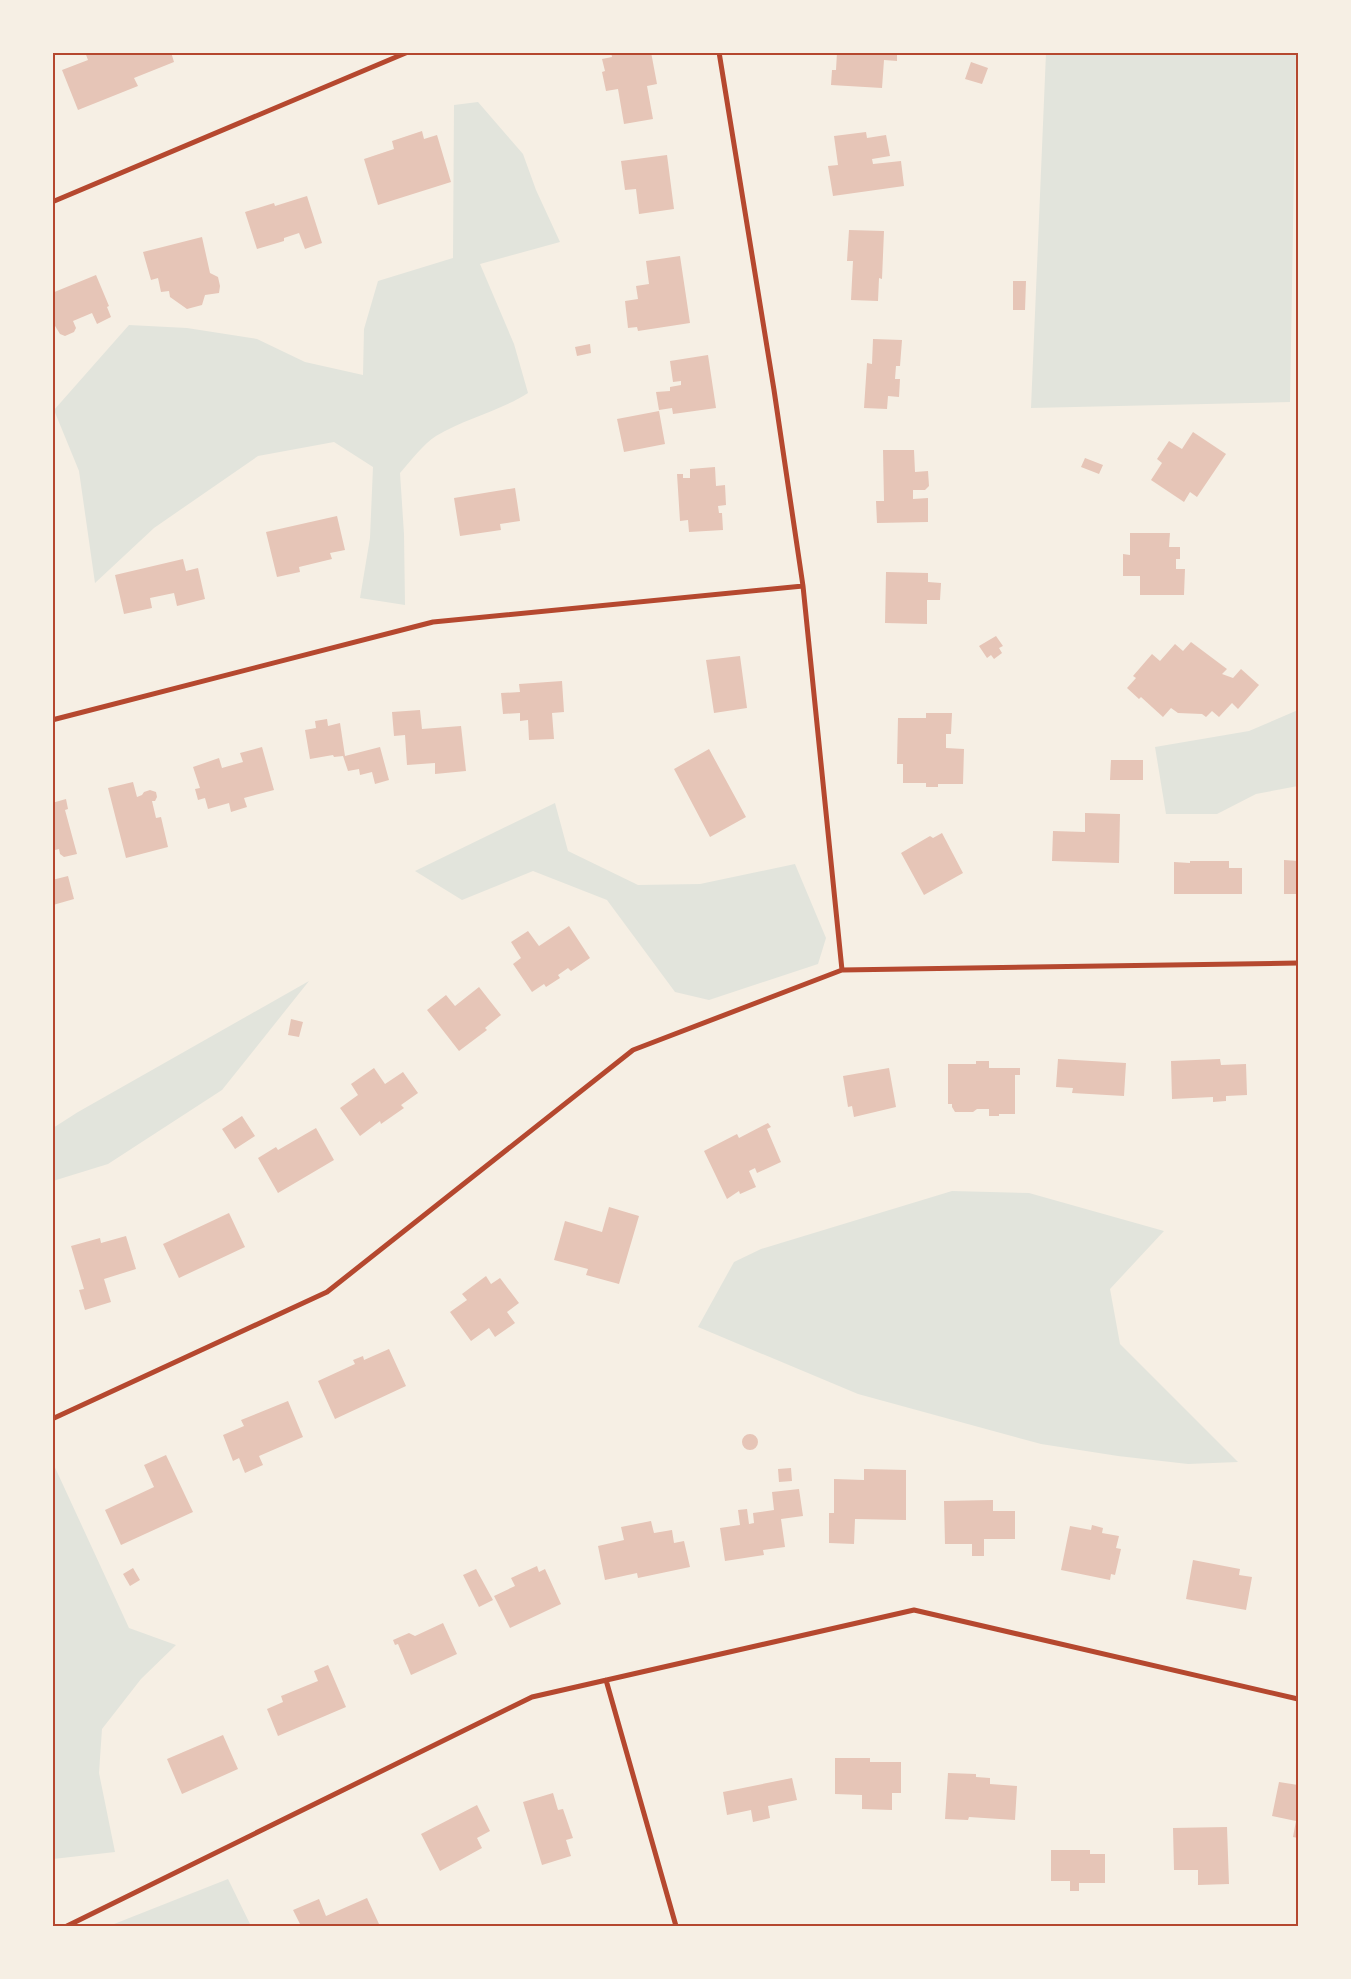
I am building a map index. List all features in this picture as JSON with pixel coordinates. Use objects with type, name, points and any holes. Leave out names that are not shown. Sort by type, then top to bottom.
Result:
[{"type":"street","points":[[52,202],[408,52]]},
{"type":"street","points":[[719,52],[803,586],[842,970]]},
{"type":"street","points":[[52,720],[433,622],[803,586]]},
{"type":"street","points":[[52,1419],[327,1292],[633,1050],[842,970],[1298,964]]},
{"type":"street","points":[[67,1926],[532,1697],[914,1610],[1298,1699]]},
{"type":"street","points":[[606,1680],[676,1926]]},
{"type":"shaded area","points":[[1046,53],[1296,53],[1290,402],[1031,408]]},
{"type":"shaded area","points":[[478,102],[523,154],[536,190],[560,242],[480,264],[514,344],[528,393],[506,405],[459,424],[431,439],[400,473],[404,534],[405,605],[360,598],[370,538],[373,467],[334,442],[258,456],[154,528],[95,583],[79,471],[54,410],[129,325],[187,328],[257,339],[305,362],[363,375],[364,329],[378,281],[453,258],[454,105]]},
{"type":"shaded area","points":[[1298,710],[1298,786],[1256,794],[1217,814],[1166,814],[1155,747],[1249,731]]},
{"type":"shaded area","points":[[555,803],[568,851],[638,885],[700,884],[795,864],[826,938],[818,964],[709,1000],[675,992],[607,900],[533,871],[462,900],[415,871]]},
{"type":"shaded area","points":[[309,981],[222,1090],[108,1164],[53,1181],[53,1128]]},
{"type":"shaded area","points":[[952,1191],[1029,1193],[1164,1231],[1110,1289],[1120,1344],[1238,1462],[1188,1464],[1118,1456],[1041,1444],[858,1394],[698,1327],[734,1262],[761,1249]]},
{"type":"shaded area","points":[[52,1461],[129,1628],[176,1645],[141,1679],[102,1729],[99,1773],[115,1852],[53,1859]]},
{"type":"shaded area","points":[[228,1879],[251,1926],[109,1926]]},
{"type":"building","points":[[85,52],[171,52],[174,62],[134,78],[138,86],[78,110],[62,70],[88,60]]},
{"type":"building","points":[[611,52],[651,52],[657,84],[647,86],[653,119],[624,124],[618,89],[606,91],[602,72],[605,71],[602,59],[612,57]]},
{"type":"building","points":[[837,52],[897,52],[897,61],[884,60],[882,88],[831,85],[832,70],[836,70]]},
{"type":"building","points":[[971,62],[988,68],[982,84],[965,79]]},
{"type":"building","points":[[422,131],[424,139],[437,135],[451,182],[378,205],[364,159],[394,149],[392,141]]},
{"type":"building","points":[[866,132],[867,138],[886,135],[890,156],[872,159],[873,164],[901,161],[904,186],[833,196],[828,166],[838,165],[834,136]]},
{"type":"building","points":[[667,155],[674,209],[639,214],[636,189],[625,190],[621,161]]},
{"type":"building","points":[[307,196],[322,243],[305,249],[299,233],[284,238],[284,241],[257,249],[245,212],[274,203],[275,206]]},
{"type":"building","points":[[849,230],[884,231],[882,279],[879,278],[878,301],[851,300],[853,261],[847,261]]},
{"type":"building","points":[[202,237],[210,273],[218,277],[219,293],[205,295],[202,305],[187,309],[170,297],[169,291],[161,292],[158,278],[151,280],[143,252]]},
{"type":"building","points":[[680,256],[690,323],[638,331],[637,327],[628,328],[625,301],[638,299],[636,286],[649,284],[646,261]]},
{"type":"building","points":[[96,275],[109,306],[107,307],[111,317],[97,324],[92,313],[73,321],[76,328],[74,332],[65,336],[60,334],[52,321],[52,293]]},
{"type":"building","points":[[1013,281],[1026,281],[1025,310],[1013,310]]},
{"type":"building","points":[[873,339],[902,340],[900,366],[896,366],[895,379],[900,379],[899,397],[888,396],[887,409],[864,408],[867,363],[872,364]]},
{"type":"building","points":[[590,344],[591,353],[577,356],[575,347]]},
{"type":"building","points":[[708,355],[716,408],[673,414],[672,408],[659,410],[656,392],[670,391],[670,387],[681,385],[681,381],[673,382],[670,361]]},
{"type":"building","points":[[659,411],[665,444],[624,452],[617,419]]},
{"type":"building","points":[[1193,432],[1226,454],[1197,497],[1190,492],[1184,502],[1151,480],[1162,463],[1157,459],[1169,441],[1182,449]]},
{"type":"building","points":[[883,450],[914,450],[915,472],[928,471],[929,486],[925,490],[913,490],[913,499],[928,498],[928,522],[877,523],[876,501],[884,501]]},
{"type":"building","points":[[1085,458],[1103,465],[1099,474],[1081,467]]},
{"type":"building","points":[[715,467],[716,486],[725,485],[726,505],[718,506],[719,513],[722,513],[723,530],[689,532],[688,520],[680,521],[677,474],[683,474],[683,478],[690,478],[690,469]]},
{"type":"building","points":[[515,488],[520,521],[500,524],[501,530],[460,536],[454,498]]},
{"type":"building","points":[[337,516],[345,550],[330,553],[332,559],[299,567],[300,572],[277,577],[266,532]]},
{"type":"building","points":[[1130,533],[1170,533],[1169,547],[1180,547],[1180,559],[1176,559],[1176,569],[1185,569],[1184,595],[1140,595],[1140,576],[1123,576],[1123,554],[1130,555]]},
{"type":"building","points":[[183,559],[186,571],[198,568],[205,599],[177,606],[174,593],[150,598],[152,608],[124,614],[115,575]]},
{"type":"building","points":[[886,572],[928,573],[928,582],[941,583],[940,600],[927,600],[927,624],[885,623]]},
{"type":"building","points":[[996,636],[1003,646],[999,648],[1002,653],[994,659],[991,655],[987,658],[979,646]]},
{"type":"building","points":[[1191,642],[1227,669],[1222,674],[1233,678],[1241,669],[1259,685],[1238,709],[1232,703],[1219,717],[1212,711],[1206,717],[1202,714],[1178,713],[1171,708],[1163,717],[1141,697],[1139,699],[1127,688],[1136,678],[1133,676],[1152,654],[1160,661],[1175,644],[1183,651]]},
{"type":"building","points":[[740,656],[747,708],[714,713],[706,660]]},
{"type":"building","points":[[562,681],[564,712],[552,713],[554,739],[529,740],[528,720],[520,721],[520,713],[503,714],[501,693],[520,692],[519,684]]},
{"type":"building","points":[[420,710],[422,729],[461,726],[466,771],[435,774],[435,763],[407,765],[405,735],[394,736],[392,712]]},
{"type":"building","points":[[926,713],[952,713],[951,734],[946,734],[946,748],[964,749],[963,784],[938,784],[938,787],[926,787],[926,783],[903,783],[903,764],[897,764],[898,718],[926,718]]},
{"type":"building","points":[[327,719],[328,726],[340,723],[345,756],[380,747],[389,780],[375,784],[372,772],[360,775],[359,769],[348,771],[343,756],[334,757],[333,755],[310,759],[305,730],[316,728],[315,721]]},
{"type":"building","points":[[262,747],[274,790],[244,798],[247,807],[231,812],[229,803],[208,809],[205,798],[198,800],[195,789],[200,788],[193,767],[219,758],[222,768],[243,762],[240,753]]},
{"type":"building","points":[[709,749],[746,817],[710,837],[674,769]]},
{"type":"building","points":[[1111,760],[1143,760],[1143,780],[1110,780]]},
{"type":"building","points":[[133,782],[137,797],[150,790],[156,792],[157,797],[155,801],[152,801],[156,818],[161,817],[168,847],[126,858],[108,788]]},
{"type":"building","points":[[66,799],[68,809],[65,810],[77,854],[64,857],[60,854],[59,849],[55,850],[54,846],[52,846],[52,803]]},
{"type":"building","points":[[1085,813],[1120,814],[1119,863],[1052,861],[1053,831],[1085,832]]},
{"type":"building","points":[[942,833],[963,873],[924,895],[901,853],[930,836],[933,838]]},
{"type":"building","points":[[1284,860],[1298,861],[1298,894],[1284,894]]},
{"type":"building","points":[[1190,861],[1229,861],[1229,868],[1242,868],[1242,894],[1174,894],[1174,862],[1190,863]]},
{"type":"building","points":[[68,876],[74,899],[53,905],[52,880]]},
{"type":"building","points":[[569,926],[590,958],[571,971],[568,968],[558,975],[560,978],[546,987],[544,984],[532,992],[513,964],[521,958],[511,942],[528,931],[539,946]]},
{"type":"building","points":[[479,987],[501,1015],[485,1028],[487,1030],[459,1051],[427,1010],[446,995],[455,1006]]},
{"type":"building","points":[[291,1019],[303,1022],[299,1037],[288,1035]]},
{"type":"building","points":[[1058,1059],[1126,1063],[1124,1096],[1072,1093],[1073,1088],[1056,1087]]},
{"type":"building","points":[[1220,1059],[1221,1065],[1246,1064],[1247,1095],[1226,1096],[1226,1101],[1213,1102],[1213,1097],[1172,1099],[1171,1061]]},
{"type":"building","points":[[976,1061],[989,1061],[989,1068],[1020,1068],[1020,1075],[1015,1075],[1015,1114],[989,1116],[989,1109],[977,1109],[973,1112],[955,1112],[952,1104],[948,1104],[948,1064],[976,1064]]},
{"type":"building","points":[[374,1068],[385,1084],[403,1072],[418,1093],[401,1105],[404,1108],[381,1124],[380,1121],[360,1136],[340,1108],[358,1095],[351,1084]]},
{"type":"building","points":[[889,1068],[896,1107],[854,1117],[852,1106],[848,1107],[843,1076]]},
{"type":"building","points":[[242,1116],[255,1136],[235,1149],[222,1129]]},
{"type":"building","points":[[768,1123],[771,1127],[767,1129],[781,1162],[757,1173],[755,1168],[749,1171],[756,1187],[740,1194],[739,1191],[727,1199],[704,1151],[737,1134],[739,1138]]},
{"type":"building","points":[[316,1128],[334,1160],[278,1193],[258,1158],[276,1147],[278,1150]]},
{"type":"building","points":[[609,1207],[639,1216],[619,1284],[586,1275],[588,1269],[554,1260],[565,1221],[602,1232]]},
{"type":"building","points":[[229,1213],[245,1247],[179,1278],[163,1244]]},
{"type":"building","points":[[126,1236],[136,1269],[104,1279],[111,1302],[85,1310],[79,1290],[84,1289],[71,1246],[100,1238],[101,1243]]},
{"type":"building","points":[[486,1276],[491,1284],[500,1278],[519,1303],[507,1312],[515,1323],[495,1337],[489,1328],[471,1341],[450,1312],[467,1300],[462,1294]]},
{"type":"building","points":[[389,1349],[406,1386],[335,1419],[318,1381],[355,1364],[353,1360],[363,1356],[364,1360]]},
{"type":"building","points":[[288,1401],[303,1437],[259,1456],[263,1465],[245,1473],[239,1458],[233,1461],[223,1435],[244,1426],[241,1420]]},
{"type":"building","points":[[750,1434],[758,1442],[750,1450],[742,1442]]},
{"type":"building","points":[[166,1455],[193,1512],[121,1545],[105,1510],[154,1487],[144,1465]]},
{"type":"building","points":[[791,1468],[792,1481],[779,1482],[778,1469]]},
{"type":"building","points":[[864,1469],[906,1470],[906,1520],[855,1519],[854,1544],[829,1543],[829,1513],[834,1513],[834,1479],[864,1480]]},
{"type":"building","points":[[799,1489],[803,1516],[781,1519],[785,1547],[763,1550],[764,1555],[725,1561],[720,1528],[740,1525],[738,1510],[747,1509],[749,1524],[754,1523],[753,1513],[774,1510],[772,1492]]},
{"type":"building","points":[[993,1500],[993,1511],[1015,1511],[1015,1539],[984,1539],[984,1556],[972,1556],[972,1544],[945,1544],[944,1501]]},
{"type":"building","points":[[651,1521],[654,1533],[672,1530],[674,1543],[684,1541],[690,1567],[638,1578],[637,1573],[605,1580],[598,1546],[624,1540],[621,1527]]},
{"type":"building","points":[[1092,1525],[1103,1528],[1102,1533],[1119,1536],[1116,1548],[1121,1549],[1115,1575],[1111,1574],[1110,1580],[1061,1570],[1070,1526],[1091,1530]]},
{"type":"building","points":[[1193,1560],[1240,1569],[1239,1575],[1252,1577],[1246,1610],[1186,1599]]},
{"type":"building","points":[[537,1566],[539,1572],[545,1569],[561,1604],[510,1628],[494,1596],[515,1586],[511,1578]]},
{"type":"building","points":[[133,1568],[140,1580],[130,1586],[123,1574]]},
{"type":"building","points":[[476,1569],[493,1600],[479,1607],[463,1575]]},
{"type":"building","points":[[443,1623],[457,1654],[411,1675],[398,1644],[395,1645],[393,1640],[409,1633],[415,1636]]},
{"type":"building","points":[[328,1665],[346,1707],[278,1736],[267,1709],[283,1702],[281,1696],[318,1681],[314,1671]]},
{"type":"building","points":[[223,1735],[238,1769],[182,1794],[167,1759]]},
{"type":"building","points":[[835,1758],[870,1758],[870,1762],[901,1762],[901,1793],[892,1793],[892,1810],[862,1809],[862,1795],[835,1794]]},
{"type":"building","points":[[948,1773],[976,1774],[976,1777],[990,1778],[990,1784],[1017,1786],[1015,1820],[969,1817],[968,1820],[945,1819]]},
{"type":"building","points":[[792,1778],[797,1800],[768,1806],[770,1818],[753,1822],[751,1810],[727,1815],[723,1792]]},
{"type":"building","points":[[1279,1782],[1298,1785],[1298,1838],[1293,1837],[1296,1821],[1272,1816]]},
{"type":"building","points":[[553,1793],[558,1810],[563,1809],[573,1838],[566,1840],[571,1856],[542,1865],[523,1802]]},
{"type":"building","points":[[477,1805],[490,1831],[477,1838],[482,1848],[440,1871],[421,1834]]},
{"type":"building","points":[[1227,1827],[1229,1884],[1198,1885],[1198,1870],[1174,1870],[1173,1828]]},
{"type":"building","points":[[1051,1850],[1090,1850],[1090,1854],[1105,1854],[1105,1883],[1079,1883],[1079,1891],[1070,1891],[1070,1881],[1051,1881]]},
{"type":"building","points":[[367,1898],[379,1924],[374,1926],[307,1926],[306,1924],[301,1926],[293,1910],[319,1899],[326,1916]]}]
